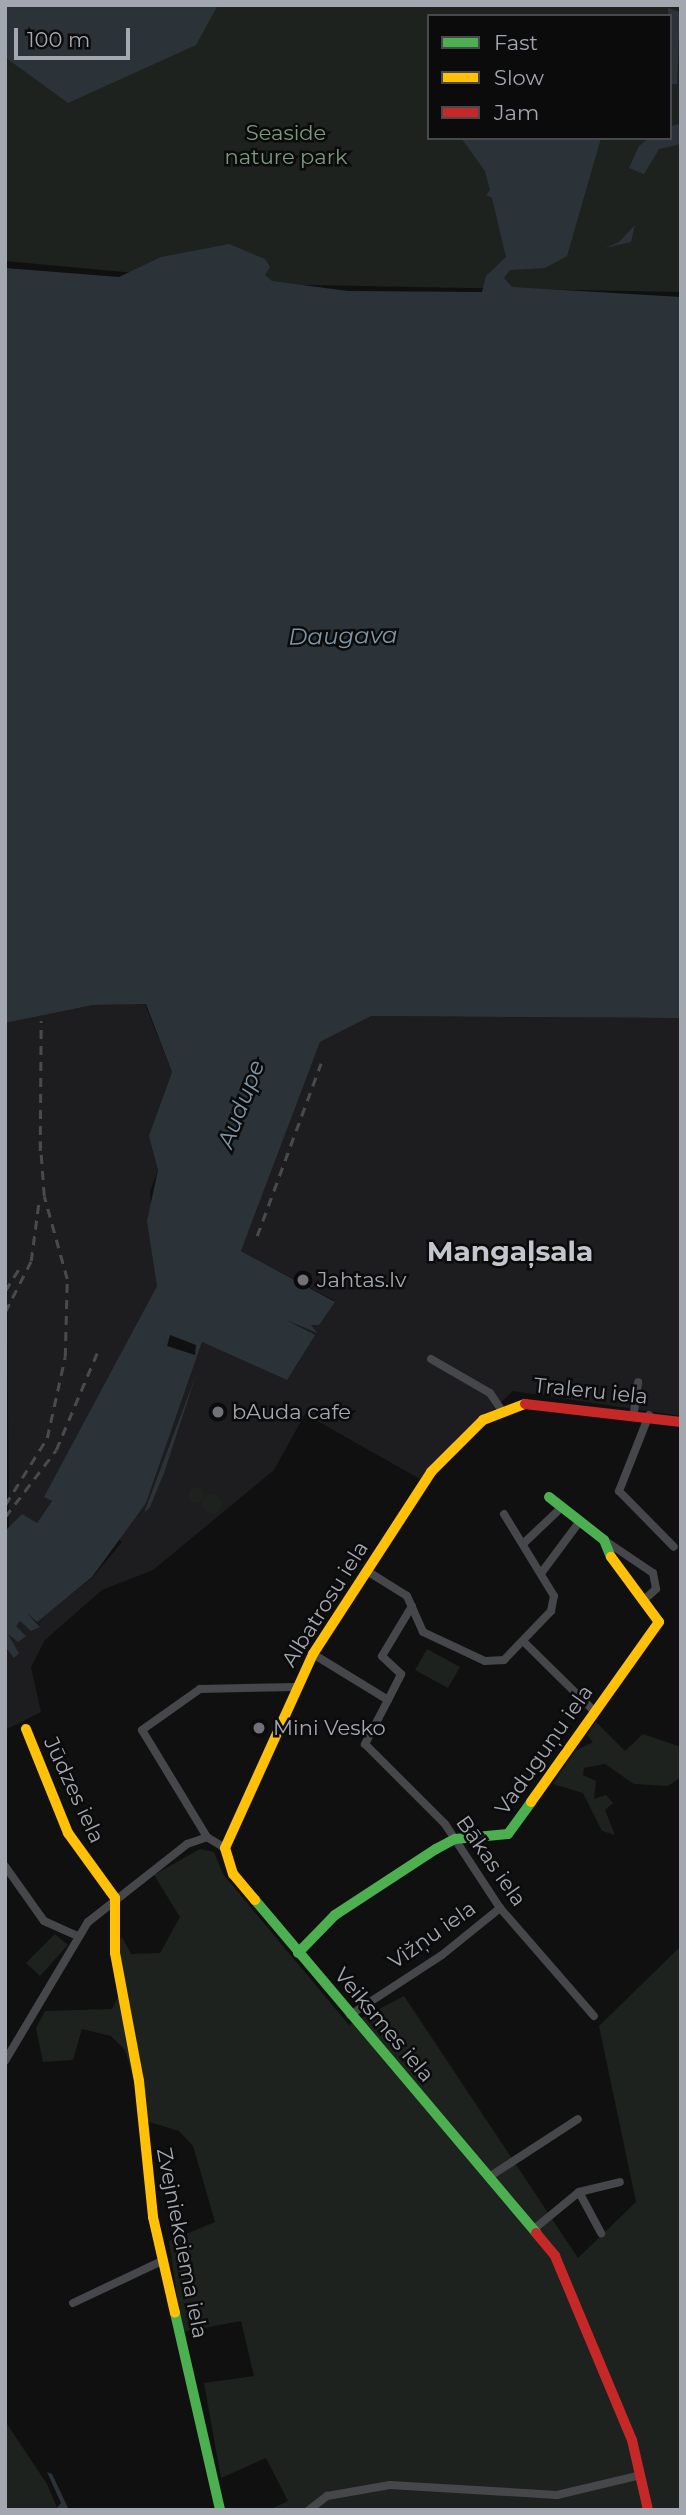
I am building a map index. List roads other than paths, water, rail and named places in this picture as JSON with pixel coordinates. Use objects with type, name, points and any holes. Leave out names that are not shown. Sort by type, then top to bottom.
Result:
[{"type":"main road","name":"Traleru iela","points":[[500,1408],[530,1402],[634,1412],[681,1422]]},
{"type":"main road","name":"Albatrosu iela","points":[[225,1848],[313,1654],[431,1472],[500,1408]]},
{"type":"main road","points":[[549,1497],[604,1540],[622,1574],[646,1598]]},
{"type":"main road","name":"Vaduguņu iela","points":[[298,1953],[335,1915],[455,1839],[508,1834],[659,1622],[646,1598]]},
{"type":"main road","name":"Jūdzes iela","points":[[26,1729],[68,1833],[115,1898]]},
{"type":"main road","name":"Veiksmes iela","points":[[225,1848],[233,1874],[534,2229],[568,2276],[641,2475],[648,2510]]},
{"type":"main road","name":"Zvejniekciema iela","points":[[115,1898],[115,1953],[162,2261],[220,2510]]},
{"type":"street","points":[[431,1359],[490,1393],[500,1408]]},
{"type":"street","points":[[634,1412],[638,1382]]},
{"type":"street","points":[[649,1415],[620,1491],[674,1547]]},
{"type":"street","points":[[525,1542],[562,1507]]},
{"type":"street","points":[[367,1571],[412,1606],[423,1632],[494,1664],[523,1642],[551,1611],[554,1596],[525,1542],[504,1514]]},
{"type":"street","points":[[542,1572],[580,1521]]},
{"type":"street","points":[[604,1540],[653,1573],[656,1589],[646,1598]]},
{"type":"street","points":[[313,1654],[388,1700],[401,1674],[382,1656],[412,1606]]},
{"type":"street","points":[[523,1642],[595,1712]]},
{"type":"street","points":[[225,1848],[206,1837],[142,1730],[200,1689],[296,1687]]},
{"type":"street","name":"Bākas iela","points":[[388,1700],[365,1744],[388,1760],[387,1770],[455,1839],[500,1908],[594,2016]]},
{"type":"street","points":[[5,2061],[78,1936],[115,1898],[206,1837]]},
{"type":"street","points":[[5,1866],[44,1921],[78,1936]]},
{"type":"street","name":"Vižņu iela","points":[[350,2015],[442,1955],[500,1908]]},
{"type":"street","points":[[489,2177],[578,2119]]},
{"type":"street","points":[[534,2229],[579,2192],[620,2182]]},
{"type":"street","points":[[579,2192],[601,2233]]},
{"type":"street","points":[[73,2303],[162,2261]]},
{"type":"street","points":[[309,2510],[327,2496],[390,2486],[557,2495],[641,2475]]},
{"type":"water","points":[[5,5],[218,5],[196,45],[68,103],[5,57]]},
{"type":"water","points":[[668,8],[680,12],[677,84],[672,84],[672,14],[668,14]]},
{"type":"water","points":[[681,124],[681,144],[659,149],[644,174],[629,168],[639,146],[646,140],[672,140],[672,126]]},
{"type":"water","points":[[462,140],[600,140],[567,256],[545,268],[510,270],[504,278],[512,287],[681,297],[681,1018],[371,1016],[320,1042],[241,1251],[335,1302],[319,1325],[311,1325],[317,1333],[286,1320],[315,1335],[287,1380],[202,1342],[146,1503],[92,1577],[37,1622],[27,1613],[40,1627],[31,1631],[20,1621],[16,1626],[26,1636],[18,1642],[8,1634],[19,1653],[14,1658],[7,1649],[5,1661],[5,1531],[22,1514],[37,1523],[52,1501],[44,1497],[157,1286],[147,1221],[158,1170],[149,1136],[172,1072],[146,1004],[93,1005],[5,1023],[5,268],[119,277],[161,257],[229,244],[265,259],[270,267],[265,275],[272,281],[348,291],[482,292],[486,276],[506,257],[492,198],[486,195],[490,190],[485,171]]},
{"type":"water","points":[[635,225],[631,242],[605,248],[619,242]]},
{"type":"water","points":[[196,1375],[164,1473],[150,1507],[144,1513]]},
{"type":"water","points":[[47,2472],[52,2474],[69,2510],[55,2510],[61,2503]]},
{"type":"railway","points":[[40,1151],[41,1021]]},
{"type":"railway","points":[[257,1236],[321,1063]]},
{"type":"railway","points":[[5,1505],[47,1438],[65,1357],[67,1279],[44,1196],[40,1141]]},
{"type":"railway","points":[[5,1312],[31,1261],[39,1200]]},
{"type":"railway","points":[[5,1291],[20,1267]]},
{"type":"railway","points":[[5,1517],[56,1450],[99,1348]]},
{"type":"place","name":"Jahtas.lv","points":[[303,1280]]},
{"type":"place","name":"bAuda cafe","points":[[218,1412]]},
{"type":"place","name":"Mini Vesko","points":[[259,1728]]},
{"type":"district","name":"Mangaļsala","points":[[510,1251]]},
{"type":"park label","name":"Seaside nature park","points":[[286,145]]},
{"type":"water label","name":"Daugava","points":[[343,636]]},
{"type":"water label","name":"Audupe","points":[[241,1104]]}]
